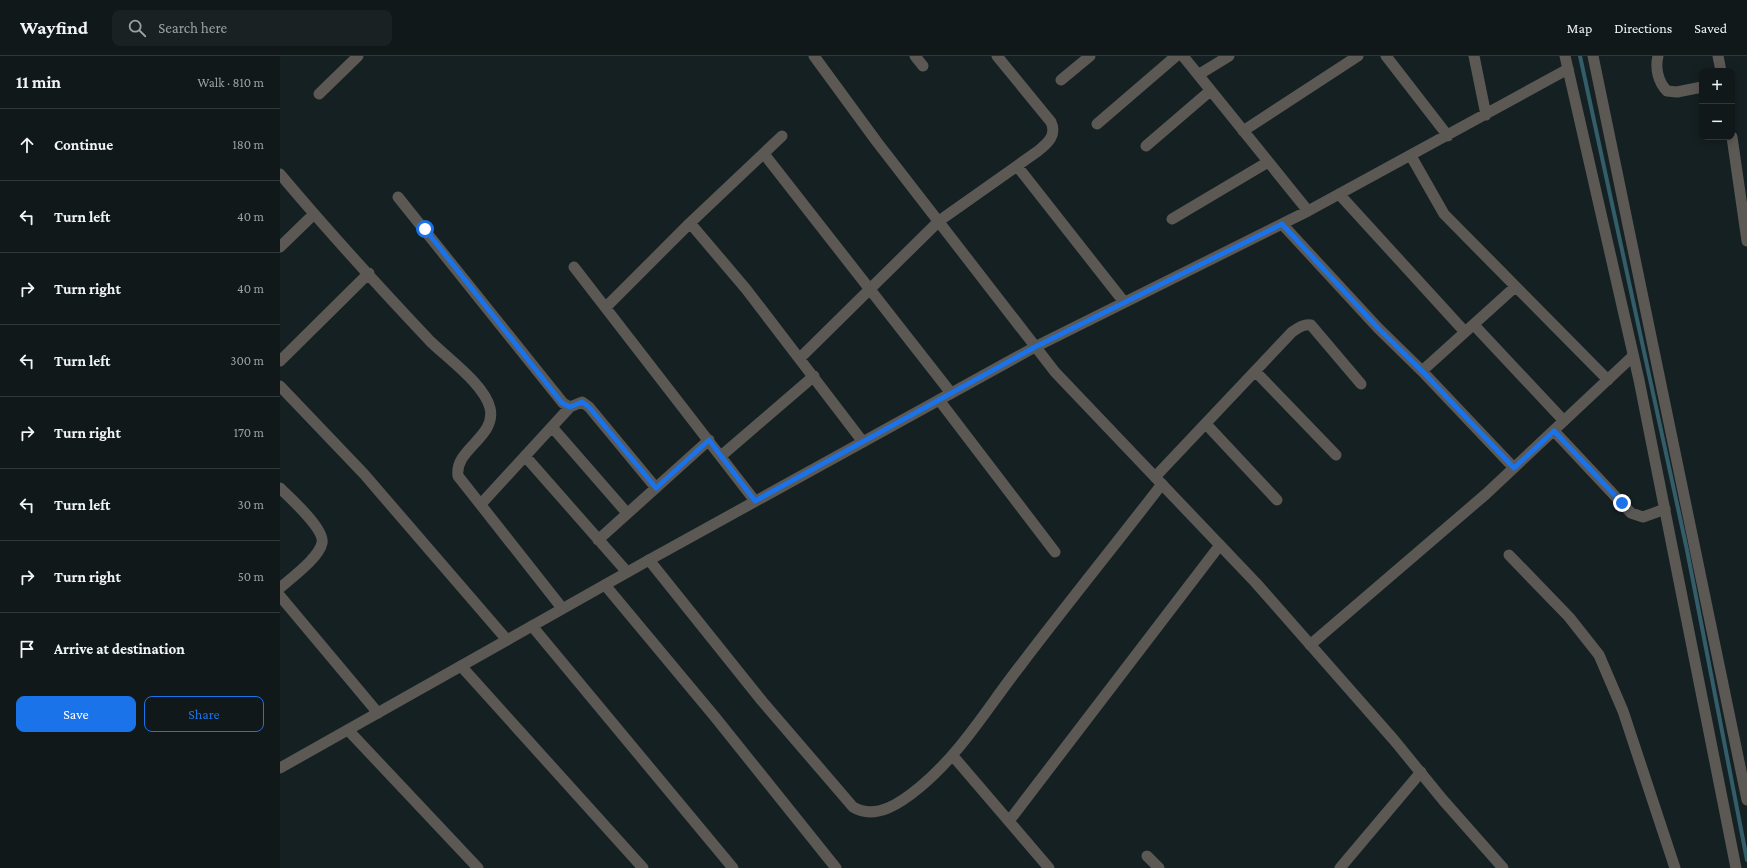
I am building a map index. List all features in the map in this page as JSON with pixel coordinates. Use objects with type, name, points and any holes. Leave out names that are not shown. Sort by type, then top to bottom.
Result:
[{"type":"street","points":[[319,94],[358,56]]},
{"type":"street","points":[[814,56],[877,142],[1035,347],[1074,393],[1220,545],[1310,645],[1421,772],[1443,800],[1502,868]]},
{"type":"street","points":[[915,56],[923,66]]},
{"type":"street","points":[[800,358],[869,288],[939,221],[1045,146],[1050,140],[1054,128],[1051,122],[996,56]]},
{"type":"street","points":[[1061,80],[1090,56]]},
{"type":"street","points":[[1097,124],[1176,56]]},
{"type":"street","points":[[1183,56],[1308,211]]},
{"type":"street","points":[[1198,75],[1229,56]]},
{"type":"street","points":[[1243,131],[1358,56]]},
{"type":"street","points":[[1386,56],[1448,136]]},
{"type":"street","points":[[1474,56],[1486,115]]},
{"type":"street","points":[[1565,56],[1633,356],[1736,868]]},
{"type":"street","points":[[1593,56],[1747,800]]},
{"type":"street","points":[[1658,56],[1657,62],[1660,85],[1667,91],[1677,92],[1699,88]]},
{"type":"street","points":[[1718,56],[1720,68]]},
{"type":"street","points":[[280,768],[562,608],[1035,347],[1308,211],[1448,136],[1568,69]]},
{"type":"street","points":[[1146,146],[1210,91]]},
{"type":"street","points":[[606,307],[690,223],[782,136]]},
{"type":"street","points":[[1732,140],[1747,241]]},
{"type":"street","points":[[764,154],[951,393]]},
{"type":"street","points":[[1411,156],[1444,214],[1608,380]]},
{"type":"street","points":[[1172,220],[1268,162]]},
{"type":"street","points":[[1017,166],[1124,302]]},
{"type":"street","points":[[280,174],[314,214],[430,340],[468,377],[488,401],[491,418],[484,433],[464,456],[458,471],[458,476],[562,608]]},
{"type":"street","points":[[1339,194],[1465,332]]},
{"type":"street","points":[[398,197],[562,403],[570,407]]},
{"type":"street","points":[[280,247],[314,214]]},
{"type":"street","points":[[690,223],[746,289],[863,442]]},
{"type":"street","points":[[1282,224],[1378,328],[1422,371],[1514,468]]},
{"type":"street","points":[[574,267],[755,501]]},
{"type":"street","points":[[280,361],[369,273]]},
{"type":"street","points":[[1422,371],[1515,287]]},
{"type":"street","points":[[649,560],[762,701],[853,807],[861,812],[871,814],[884,810],[920,788],[953,756],[1159,481],[1206,424],[1292,332],[1306,324],[1311,325],[1361,384]]},
{"type":"street","points":[[1474,324],[1564,421]]},
{"type":"street","points":[[1310,645],[1486,494],[1633,356]]},
{"type":"street","points":[[1255,371],[1336,455]]},
{"type":"street","points":[[721,456],[814,376]]},
{"type":"street","points":[[280,386],[364,474],[507,640]]},
{"type":"street","points":[[939,400],[1055,552]]},
{"type":"street","points":[[481,504],[570,407],[582,402],[589,407],[656,488]]},
{"type":"street","points":[[1206,424],[1277,500]]},
{"type":"street","points":[[552,427],[628,513]]},
{"type":"street","points":[[1554,431],[1631,513],[1643,517],[1664,509]]},
{"type":"street","points":[[598,540],[709,440]]},
{"type":"street","points":[[525,456],[627,572]]},
{"type":"street","points":[[280,488],[315,526],[320,534],[322,543],[318,552],[280,588]]},
{"type":"street","points":[[1009,821],[1220,545]]},
{"type":"street","points":[[1509,555],[1569,617],[1599,655],[1624,711],[1675,868]]},
{"type":"street","points":[[605,585],[715,717],[836,868]]},
{"type":"street","points":[[280,596],[378,713]]},
{"type":"street","points":[[532,626],[733,868]]},
{"type":"street","points":[[461,666],[643,868]]},
{"type":"street","points":[[348,730],[478,868]]},
{"type":"street","points":[[953,756],[1049,868]]},
{"type":"street","points":[[1340,868],[1421,772]]},
{"type":"street","points":[[1147,856],[1159,868]]},
{"type":"waterway","points":[[1580,56],[1687,550],[1747,860]]},
{"type":"route","points":[[425,229],[562,403],[573,407],[582,402],[589,407],[656,488],[709,440],[755,501],[1035,347],[1282,224],[1378,328],[1422,371],[1514,468],[1554,431],[1622,503]]}]
